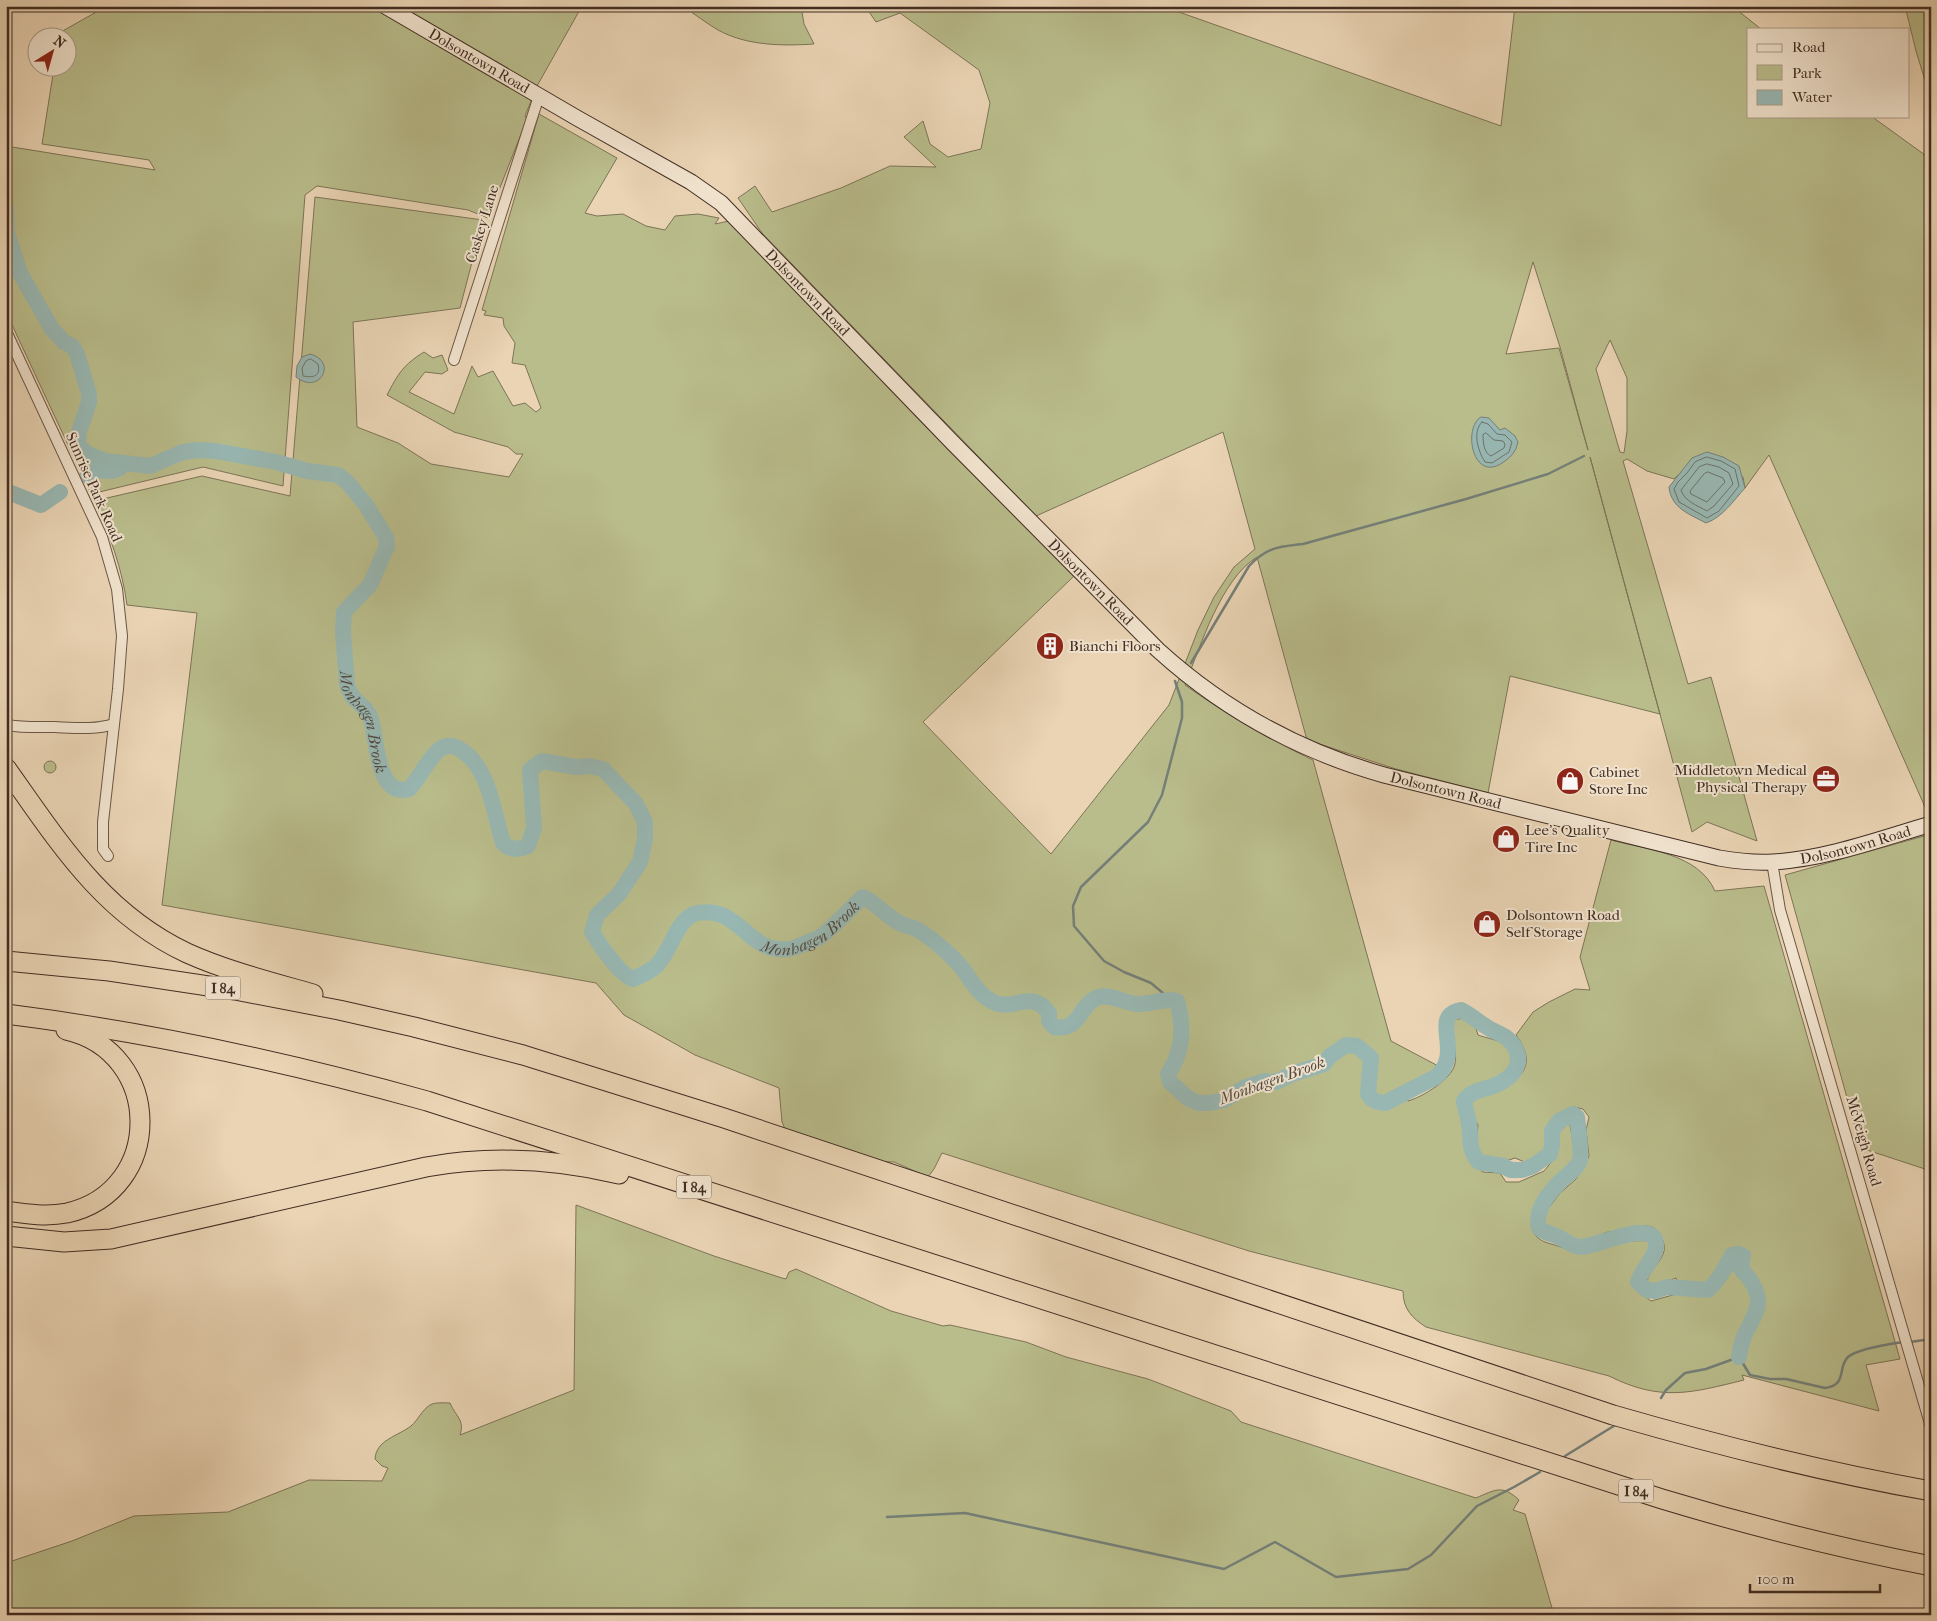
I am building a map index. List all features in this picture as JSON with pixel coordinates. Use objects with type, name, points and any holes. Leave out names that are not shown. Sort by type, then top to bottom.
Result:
[{"type":"highway","points":[[6,768],[82,872],[108,900],[153,934],[186,952],[218,966],[436,1032]]},
{"type":"highway","name":"I 84","points":[[6,961],[109,972],[235,990],[339,1010],[436,1032],[522,1055],[598,1077],[1604,1412],[1729,1447],[1931,1491]]},
{"type":"highway","points":[[6,1015],[71,1031],[86,1036],[101,1045],[113,1055],[130,1079],[139,1103],[141,1119],[140,1135],[131,1162],[116,1184],[102,1197],[83,1208],[49,1216],[6,1211]]},
{"type":"highway","name":"I 84","points":[[6,1015],[114,1029],[196,1044],[289,1064],[364,1083],[471,1115],[752,1205],[1654,1497],[1784,1534],[1845,1549],[1931,1566]]},
{"type":"highway","points":[[6,1236],[64,1242],[110,1239],[426,1167],[482,1159],[542,1161],[583,1166],[711,1200],[752,1205]]},
{"type":"street","name":"Dolsontown Road","points":[[385,6],[691,182],[721,203],[947,437],[1158,650],[1194,682],[1220,700],[1290,740],[1351,766],[1701,855],[1746,862],[1772,862],[1820,855],[1931,824]]},
{"type":"street","name":"Caskey Lane","points":[[454,360],[539,96]]},
{"type":"street","name":"Sunrise Park Road","points":[[6,331],[102,537],[117,589],[122,636],[103,822],[103,849],[108,856]]},
{"type":"street","points":[[8,725],[86,729],[103,728],[114,724]]},
{"type":"street","name":"McVeigh Road","points":[[1772,862],[1780,910],[1931,1427]]},
{"type":"green space","points":[[107,6],[582,6],[537,86],[525,116],[527,119],[488,218],[468,210],[317,186],[305,195],[283,486],[203,467],[91,494],[6,312],[6,146],[155,170],[149,160],[42,144],[52,78],[78,78],[78,28],[68,28]]},
{"type":"green space","points":[[682,6],[801,6],[804,24],[814,44],[778,45],[741,39],[718,30]]},
{"type":"green space","points":[[865,6],[1162,6],[1501,126],[1515,6],[1542,6],[1542,9],[1543,6],[1732,6],[1760,28],[1747,28],[1747,118],[1874,118],[1925,155],[1931,148],[1931,815],[1929,816],[1769,455],[1745,488],[1743,477],[1692,458],[1684,470],[1674,479],[1647,471],[1627,459],[1623,461],[1688,684],[1711,677],[1757,841],[1707,822],[1692,832],[1660,714],[1510,676],[1488,793],[1396,769],[1307,740],[1257,557],[1244,567],[1222,597],[1185,685],[1248,726],[1313,760],[1391,1041],[1442,1068],[1404,1088],[1408,1101],[1421,1096],[1436,1086],[1453,1069],[1456,1057],[1452,1031],[1454,1020],[1463,1018],[1475,1025],[1478,1035],[1501,1042],[1510,1048],[1514,1059],[1513,1067],[1509,1073],[1503,1077],[1465,1090],[1457,1103],[1467,1157],[1483,1172],[1500,1173],[1506,1182],[1519,1182],[1544,1171],[1557,1155],[1559,1133],[1567,1123],[1570,1125],[1576,1159],[1565,1172],[1551,1183],[1539,1199],[1532,1217],[1531,1226],[1534,1233],[1540,1240],[1571,1251],[1580,1252],[1587,1252],[1617,1243],[1652,1241],[1648,1257],[1634,1275],[1634,1281],[1639,1290],[1651,1301],[1680,1293],[1676,1278],[1657,1285],[1651,1285],[1647,1281],[1650,1273],[1663,1255],[1664,1243],[1658,1231],[1648,1226],[1642,1226],[1608,1232],[1590,1241],[1582,1242],[1547,1230],[1543,1224],[1545,1213],[1560,1193],[1575,1180],[1589,1156],[1586,1130],[1589,1117],[1583,1109],[1574,1107],[1564,1111],[1551,1121],[1546,1128],[1546,1150],[1538,1159],[1529,1164],[1515,1158],[1503,1162],[1481,1159],[1476,1147],[1478,1125],[1468,1108],[1472,1100],[1508,1085],[1524,1070],[1526,1061],[1524,1049],[1516,1035],[1533,1012],[1575,989],[1590,990],[1580,957],[1611,840],[1670,855],[1684,861],[1697,868],[1707,878],[1715,891],[1764,886],[1900,1359],[1866,1365],[1879,1411],[1742,1375],[1744,1380],[1708,1389],[1676,1393],[1645,1389],[1609,1376],[1426,1327],[1409,1312],[1403,1297],[1403,1291],[1249,1251],[942,1153],[928,1177],[894,1162],[816,1159],[803,1154],[788,1136],[782,1122],[779,1088],[695,1055],[624,1015],[596,983],[162,905],[197,613],[127,605],[115,552],[94,501],[202,476],[290,496],[315,197],[483,220],[460,308],[353,322],[357,427],[398,443],[431,464],[509,477],[523,454],[516,454],[508,447],[454,432],[387,395],[402,370],[424,352],[433,358],[442,355],[448,370],[442,374],[425,372],[409,392],[454,414],[472,366],[478,377],[493,371],[513,406],[525,403],[536,412],[541,408],[525,365],[512,363],[515,343],[504,326],[503,318],[484,315],[486,311],[482,310],[539,114],[617,158],[585,213],[597,216],[623,214],[646,226],[665,230],[675,216],[698,214],[719,218],[715,224],[729,221],[928,429],[1074,576],[923,722],[1051,854],[1169,705],[1198,630],[1214,597],[1234,567],[1255,549],[1223,432],[1036,516],[762,233],[738,198],[755,186],[772,212],[841,188],[890,166],[936,167],[904,137],[923,121],[930,144],[948,157],[981,149],[990,103],[979,70],[900,13],[876,22]],"holes":[[[1533,262],[1560,347],[1588,450],[1559,348],[1506,354]],[[1610,340],[1627,378],[1627,431],[1624,453],[1620,452],[1596,369]]]},
{"type":"green space","points":[[1905,6],[1931,6],[1931,100],[1916,51]]},
{"type":"green space","points":[[48,761],[52,761],[56,767],[52,773],[48,773],[44,769],[44,765]]},
{"type":"green space","points":[[1931,834],[1931,1171],[1861,1148],[1785,875]]},
{"type":"green space","points":[[576,1205],[714,1256],[782,1278],[786,1279],[789,1272],[796,1269],[891,1311],[943,1326],[950,1325],[1026,1342],[1066,1357],[1148,1379],[1231,1411],[1241,1422],[1476,1498],[1498,1490],[1508,1492],[1519,1500],[1513,1510],[1525,1514],[1554,1615],[6,1615],[6,1563],[72,1541],[134,1516],[228,1512],[309,1480],[382,1481],[388,1468],[382,1466],[375,1459],[379,1447],[388,1439],[411,1426],[430,1405],[450,1403],[461,1422],[460,1435],[574,1390]]},
{"type":"water","points":[[310,354],[323,363],[324,369],[318,380],[305,382],[296,377],[297,366],[302,357]]},
{"type":"water","points":[[1481,417],[1489,418],[1500,430],[1505,428],[1515,436],[1518,442],[1515,451],[1510,457],[1494,467],[1485,466],[1478,461],[1474,452],[1472,432],[1475,423]]},
{"type":"water","points":[[1707,452],[1723,457],[1739,466],[1745,488],[1723,513],[1706,523],[1687,513],[1677,505],[1670,494],[1669,487],[1692,458]]},
{"type":"waterway","name":"Monhagen Brook","points":[[6,207],[7,233],[20,273],[52,329],[64,342],[72,346],[77,354],[89,394],[89,402],[79,432],[78,441],[80,448],[88,454],[105,461],[150,466],[183,452],[197,450],[216,451],[276,462],[307,471],[338,475],[348,483],[366,505],[386,537],[387,546],[370,585],[344,612],[343,632],[347,685],[352,696],[369,714],[380,764],[384,776],[390,785],[398,789],[409,789],[435,753],[444,747],[454,746],[458,748],[469,756],[484,778],[503,843],[515,849],[528,846],[534,828],[530,770],[542,761],[576,767],[589,766],[603,769],[636,804],[645,822],[645,839],[640,862],[619,894],[597,915],[592,932],[610,959],[628,976],[633,979],[656,966],[684,921],[697,913],[712,912],[724,916],[763,944],[775,949],[789,949],[818,938],[834,926],[863,897],[903,925],[912,927],[925,934],[956,961],[979,991],[988,999],[1005,1005],[1028,1001],[1035,1002],[1042,1005],[1049,1013],[1049,1021],[1054,1027],[1063,1027],[1074,1022],[1090,1002],[1096,998],[1106,996],[1138,1004],[1168,1000],[1177,1001],[1181,1020],[1181,1039],[1177,1057],[1168,1074],[1170,1082],[1189,1099],[1198,1103],[1224,1100],[1246,1087],[1264,1081],[1276,1082],[1292,1074],[1324,1064],[1330,1056],[1346,1045],[1357,1046],[1371,1058],[1368,1094],[1375,1101],[1385,1103],[1436,1077],[1444,1067],[1448,1057],[1447,1019],[1452,1014],[1461,1010],[1507,1038],[1513,1044],[1518,1057],[1518,1064],[1515,1070],[1505,1080],[1471,1094],[1464,1101],[1469,1124],[1471,1148],[1479,1162],[1503,1166],[1511,1170],[1522,1170],[1533,1166],[1550,1154],[1552,1131],[1559,1121],[1573,1114],[1577,1117],[1580,1160],[1576,1167],[1554,1188],[1545,1200],[1539,1214],[1539,1228],[1580,1247],[1635,1233],[1646,1233],[1653,1236],[1656,1249],[1638,1282],[1647,1290],[1655,1291],[1667,1287],[1708,1290],[1719,1278],[1732,1255],[1739,1254],[1743,1256],[1741,1269],[1752,1283],[1757,1294],[1758,1304],[1746,1332],[1739,1357]]},
{"type":"waterway","points":[[1191,663],[1249,566],[1267,551],[1303,544],[1466,499],[1548,474],[1584,456]]},
{"type":"waterway","points":[[87,476],[99,470],[113,471],[120,468]]},
{"type":"waterway","points":[[6,491],[41,505],[60,492]]},
{"type":"waterway","points":[[1170,999],[1151,983],[1104,961],[1074,926],[1073,906],[1081,887],[1148,822],[1162,795],[1182,718],[1182,702],[1175,681]]},
{"type":"waterway","points":[[1910,1342],[1931,1339]]},
{"type":"waterway","points":[[1661,1398],[1666,1390],[1685,1373],[1706,1369],[1739,1357],[1750,1375],[1770,1379],[1786,1379],[1825,1388],[1837,1383],[1845,1361],[1853,1354],[1875,1347],[1904,1342]]},
{"type":"waterway","points":[[1565,1456],[1617,1424]]},
{"type":"waterway","points":[[887,1517],[965,1513],[1224,1569],[1275,1542],[1336,1577],[1408,1569],[1431,1555],[1477,1506],[1540,1472]]},
{"type":"place","name":"Bianchi Floors","points":[[1050,646]]},
{"type":"place","name":"Middletown Medical Physical Therapy","points":[[1826,779]]},
{"type":"place","name":"Cabinet Store Inc","points":[[1570,781]]},
{"type":"place","name":"Lee's Quality Tire Inc","points":[[1506,839]]},
{"type":"place","name":"Dolsontown Road Self Storage","points":[[1487,924]]}]
